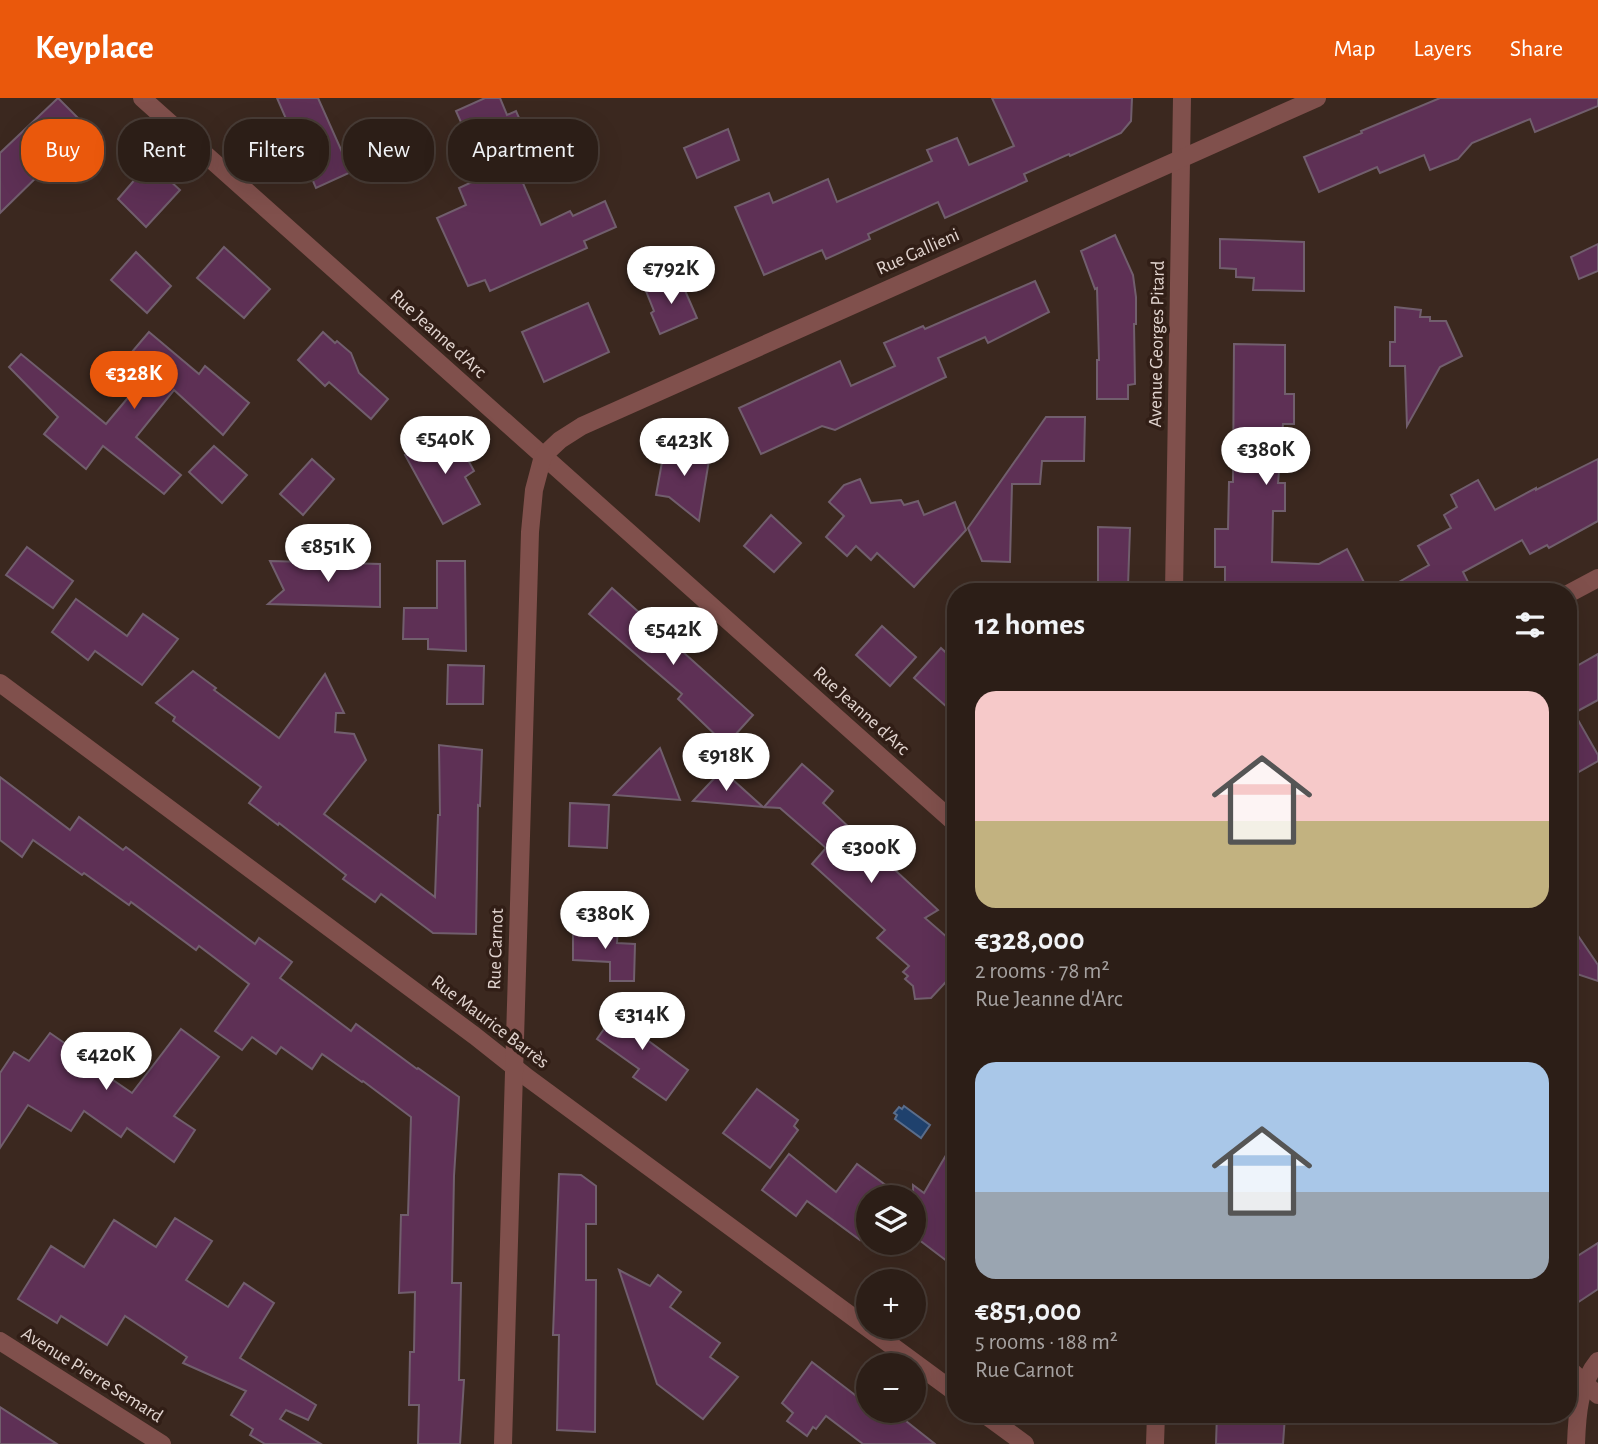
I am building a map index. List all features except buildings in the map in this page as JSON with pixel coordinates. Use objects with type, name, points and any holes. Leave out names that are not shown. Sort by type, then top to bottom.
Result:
[{"type":"street","name":"Rue Jeanne d'Arc","points":[[142,98],[947,816]]},
{"type":"street","name":"Avenue Georges Pitard","points":[[1174,583],[1182,98]]},
{"type":"street","name":"Rue Gallieni","points":[[543,456],[560,440],[582,426],[1317,98]]},
{"type":"street","name":"Rue Carnot","points":[[503,1444],[530,532],[534,491],[543,456]]},
{"type":"street","points":[[1577,589],[1598,578]]},
{"type":"street","name":"Rue Maurice Barrès","points":[[0,683],[947,1386]]},
{"type":"street","name":"Avenue Pierre Semard","points":[[0,1341],[162,1444]]},
{"type":"street","points":[[1577,1444],[1577,1418],[1584,1383],[1598,1361]]},
{"type":"street","points":[[1577,1376],[1598,1395]]},
{"type":"street","points":[[996,1423],[1025,1444]]},
{"type":"street","points":[[1155,1444],[1156,1423]]},
{"type":"water","points":[[904,1106],[930,1125],[921,1138],[895,1119],[897,1115],[894,1113]]}]
